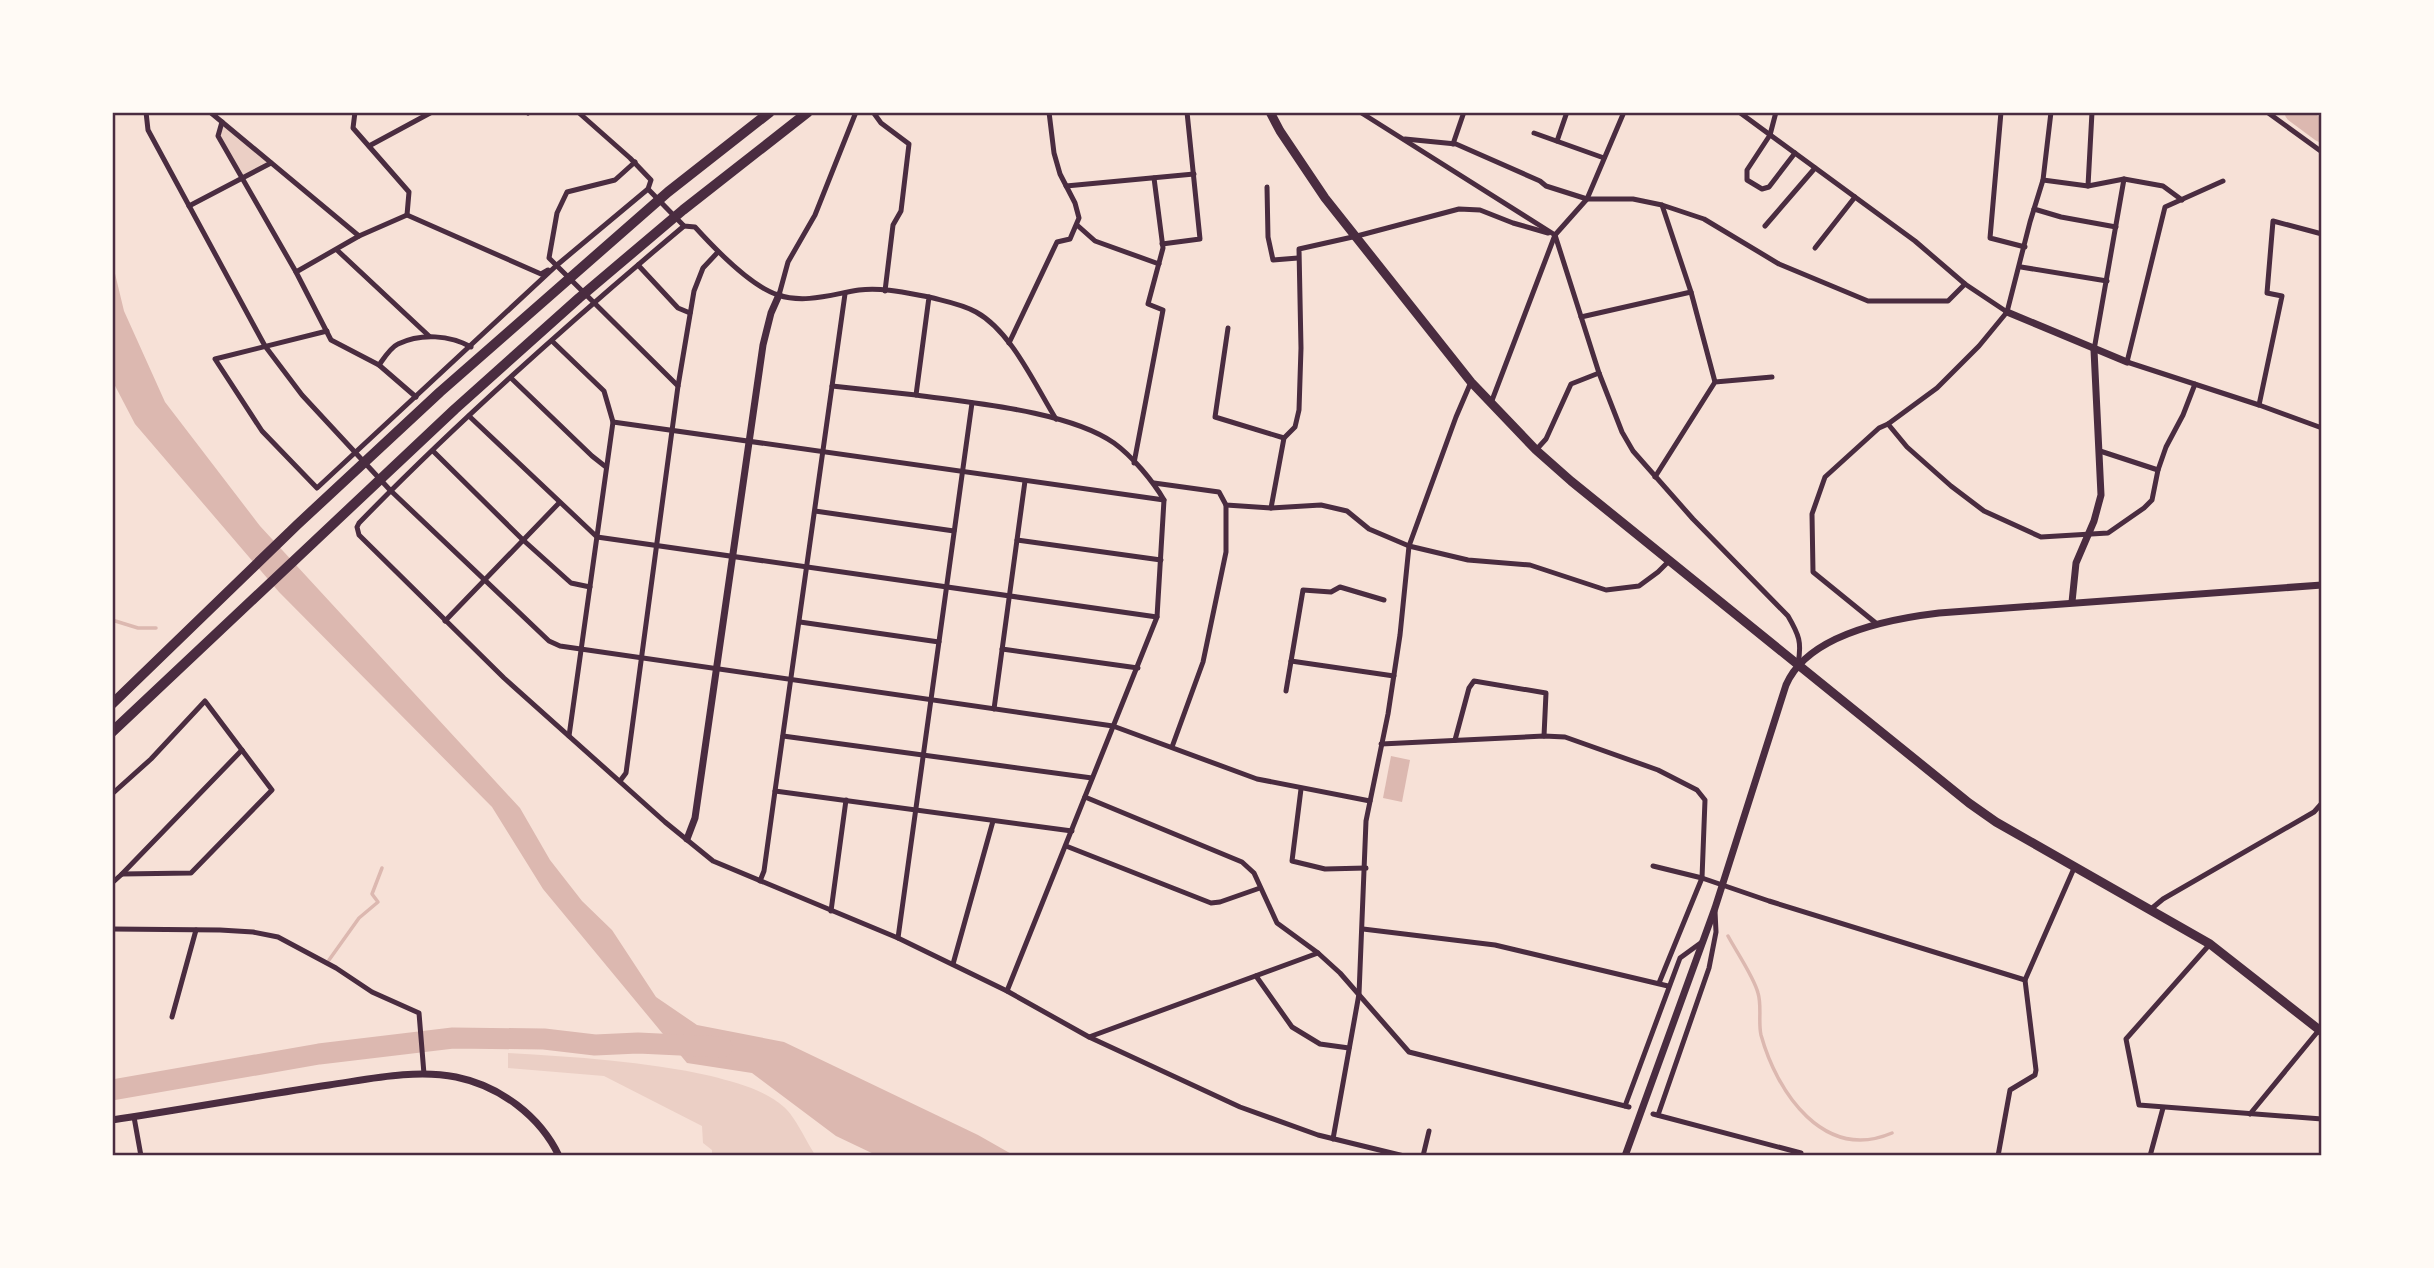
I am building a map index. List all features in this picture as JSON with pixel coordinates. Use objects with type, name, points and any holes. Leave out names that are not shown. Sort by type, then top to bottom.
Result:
[{"type":"highway","points":[[112,704],[298,524],[440,392],[668,192],[770,112]]},
{"type":"highway","points":[[112,732],[455,409],[579,298],[683,210],[808,112]]},
{"type":"main road","points":[[1270,112],[1325,198],[1471,382],[1536,450],[1571,481],[1980,811],[2210,944],[2321,1030]]},
{"type":"street","points":[[146,112],[148,130],[265,346],[302,395],[390,490],[549,641],[561,646],[643,659],[1114,726],[1257,779],[1370,801]]},
{"type":"street","points":[[210,112],[359,236]]},
{"type":"street","points":[[355,112],[353,128],[409,192],[407,215]]},
{"type":"street","points":[[369,146],[432,112]]},
{"type":"street","points":[[327,331],[215,359],[262,431],[317,488],[557,265],[648,189],[650,180],[635,162],[578,112]]},
{"type":"street","points":[[687,839],[695,818],[763,345],[788,262],[815,215],[856,112]]},
{"type":"street","points":[[873,112],[881,123],[909,144],[901,211],[893,225],[885,291]]},
{"type":"street","points":[[1009,343],[1057,242],[1070,239],[1079,218],[1054,153],[1049,112]]},
{"type":"street","points":[[1163,244],[1200,239],[1187,112]]},
{"type":"street","points":[[1360,112],[1369,115],[1402,139],[1555,235],[1599,373],[1622,432],[1633,452],[1788,616],[1797,631],[1801,646],[1798,664],[1786,685],[1714,908],[1623,1156],[1588,1156]]},
{"type":"street","points":[[1453,144],[1464,112]]},
{"type":"street","points":[[1557,141],[1567,112]]},
{"type":"street","points":[[1491,403],[1555,235],[1587,199],[1624,112]]},
{"type":"street","points":[[1740,112],[1915,241],[1965,284],[2007,312],[2094,350],[2322,428]]},
{"type":"street","points":[[1776,112],[1770,135],[1747,170],[1747,180],[1762,189],[1769,187],[1795,153]]},
{"type":"street","points":[[2001,112],[1990,239],[2025,247]]},
{"type":"street","points":[[1877,624],[1813,572],[1812,514],[1825,477],[1879,428],[1937,388],[1979,346],[2007,312],[2043,180],[2051,112]]},
{"type":"street","points":[[2088,186],[2092,112]]},
{"type":"street","points":[[2267,112],[2322,152]]},
{"type":"street","points":[[222,122],[218,136],[296,272],[331,340],[379,365],[416,397]]},
{"type":"street","points":[[1535,133],[1604,158]]},
{"type":"street","points":[[1402,139],[1453,144],[1546,186],[1587,199],[1633,199],[1704,219],[1779,264],[1868,301],[1948,301],[1965,284]]},
{"type":"street","points":[[635,162],[615,180],[567,192],[556,213],[549,258],[678,386]]},
{"type":"street","points":[[189,206],[271,163]]},
{"type":"street","points":[[1765,226],[1815,168]]},
{"type":"street","points":[[1066,186],[1194,174]]},
{"type":"street","points":[[1133,463],[1163,310],[1148,304],[1163,244],[1154,178]]},
{"type":"street","points":[[2043,180],[2088,186],[2124,179],[2163,186],[2182,200]]},
{"type":"street","points":[[2072,602],[2076,563],[2089,534],[2101,495],[2094,350],[2124,179]]},
{"type":"street","points":[[2127,362],[2165,207],[2223,181]]},
{"type":"street","points":[[1268,187],[1268,237],[1273,260],[1298,258]]},
{"type":"street","points":[[648,189],[684,226],[695,227],[718,252],[763,287],[779,295],[814,298],[860,290],[885,291],[929,297],[974,311],[989,321],[1009,343],[1056,419]]},
{"type":"street","points":[[1815,248],[1855,197]]},
{"type":"street","points":[[1655,477],[1715,382],[1691,292],[1662,205]]},
{"type":"street","points":[[1271,508],[1282,461],[1284,438],[1295,427],[1299,410],[1299,249],[1449,211],[1471,209],[1480,209],[1513,223],[1555,235]]},
{"type":"street","points":[[2034,209],[2116,227]]},
{"type":"street","points":[[296,272],[359,236],[407,215],[541,274],[557,265]]},
{"type":"street","points":[[2259,405],[2281,296],[2267,293],[2273,221],[2322,234]]},
{"type":"street","points":[[1077,225],[1095,241],[1158,264]]},
{"type":"street","points":[[684,226],[469,416],[390,490],[359,523],[357,531],[445,621],[569,736],[713,861],[898,938],[1007,991],[1090,1037],[1240,1107],[1333,1139],[1404,1156]]},
{"type":"street","points":[[337,250],[429,336]]},
{"type":"street","points":[[620,781],[626,773],[678,386],[694,291],[703,268],[718,252]]},
{"type":"street","points":[[638,265],[678,308],[690,313]]},
{"type":"street","points":[[2021,267],[2107,281]]},
{"type":"street","points":[[1581,317],[1691,292]]},
{"type":"street","points":[[760,881],[764,871],[792,679],[845,294]]},
{"type":"street","points":[[916,396],[929,297]]},
{"type":"street","points":[[1227,328],[1214,417],[1284,438]]},
{"type":"street","points":[[379,365],[396,344],[429,336],[460,341],[471,347]]},
{"type":"street","points":[[552,341],[604,391],[613,422],[569,736]]},
{"type":"street","points":[[1536,450],[1546,439],[1571,384],[1599,373]]},
{"type":"street","points":[[1715,382],[1772,377]]},
{"type":"street","points":[[511,378],[606,467]]},
{"type":"street","points":[[1333,1139],[1359,994],[1366,821],[1394,676],[1409,545],[1471,382]]},
{"type":"street","points":[[1888,424],[1907,447],[1984,511],[2041,537],[2108,533],[2152,500],[2158,470],[2194,384]]},
{"type":"street","points":[[832,386],[972,403],[1070,421],[1114,443],[1154,483],[1164,500],[1157,617],[1007,991]]},
{"type":"street","points":[[898,938],[972,403]]},
{"type":"street","points":[[469,416],[597,537],[1157,617]]},
{"type":"street","points":[[613,422],[1164,500]]},
{"type":"street","points":[[433,451],[571,583],[590,587]]},
{"type":"street","points":[[2100,451],[2158,470]]},
{"type":"street","points":[[994,709],[1025,481]]},
{"type":"street","points":[[1154,483],[1219,492],[1226,505],[1226,552],[1203,662],[1172,747]]},
{"type":"street","points":[[445,621],[559,503]]},
{"type":"street","points":[[1226,505],[1271,508],[1321,505],[1347,511],[1369,529],[1409,545],[1468,560],[1530,565],[1606,590],[1639,586],[1669,561]]},
{"type":"street","points":[[815,511],[954,531]]},
{"type":"street","points":[[1017,540],[1161,560]]},
{"type":"street","points":[[1798,664],[1825,645],[1877,624],[1903,617],[2322,585]]},
{"type":"street","points":[[1286,691],[1303,590],[1331,592],[1339,587],[1384,600]]},
{"type":"street","points":[[800,622],[939,642]]},
{"type":"street","points":[[1002,649],[1138,668]]},
{"type":"street","points":[[1291,661],[1394,676]]},
{"type":"street","points":[[1455,740],[1469,688],[1474,681],[1546,693],[1544,736]]},
{"type":"street","points":[[112,794],[151,760],[205,701],[272,790],[191,873],[122,874]]},
{"type":"street","points":[[783,736],[1092,778]]},
{"type":"street","points":[[1381,744],[1565,737],[1658,770],[1697,790],[1705,800],[1702,878],[1659,983]]},
{"type":"street","points":[[112,883],[242,750]]},
{"type":"street","points":[[1301,789],[1292,861],[1325,869],[1366,868]]},
{"type":"street","points":[[775,792],[1072,831]]},
{"type":"street","points":[[1085,797],[1241,862],[1254,873],[1277,923],[1318,953],[1359,994],[1409,1052],[1627,1106],[1679,958],[1702,942]]},
{"type":"street","points":[[831,911],[846,800]]},
{"type":"street","points":[[2151,909],[2163,899],[2314,811],[2322,803]]},
{"type":"street","points":[[953,964],[993,821]]},
{"type":"street","points":[[1066,846],[1211,903],[1260,888]]},
{"type":"street","points":[[1653,866],[1702,878],[2025,980]]},
{"type":"street","points":[[1998,1156],[2010,1090],[2035,1075],[2036,1070],[2025,980],[2075,866]]},
{"type":"street","points":[[1714,908],[1716,932],[1709,968],[1655,1114],[1801,1153],[1800,1156]]},
{"type":"street","points":[[112,929],[253,932],[278,937],[336,968],[372,992],[419,1013],[424,1074]]},
{"type":"street","points":[[1363,929],[1495,945],[1668,986]]},
{"type":"street","points":[[172,1017],[196,930]]},
{"type":"street","points":[[2210,944],[2126,1039],[2139,1105],[2322,1119]]},
{"type":"street","points":[[1090,1037],[1318,953]]},
{"type":"street","points":[[1256,976],[1292,1027],[1320,1044],[1349,1048]]},
{"type":"street","points":[[2250,1114],[2321,1030]]},
{"type":"street","points":[[112,1120],[270,1094],[424,1074],[457,1077],[503,1095],[537,1124],[559,1156]]},
{"type":"street","points":[[2150,1156],[2163,1108]]},
{"type":"street","points":[[134,1117],[141,1156]]},
{"type":"street","points":[[1423,1156],[1429,1131]]},
{"type":"shaded area","points":[[222,122],[271,163],[242,179],[218,136]]},
{"type":"shaded area","points":[[112,261],[124,311],[165,402],[260,526],[520,808],[550,860],[582,901],[612,930],[656,997],[697,1025],[784,1042],[978,1135],[1015,1156],[878,1156],[836,1136],[752,1073],[687,1063],[543,889],[492,807],[279,592],[135,424],[112,380]]},
{"type":"shaded area","points":[[1391,756],[1410,760],[1402,802],[1383,798]]},
{"type":"shaded area","points":[[508,1053],[635,1063],[711,1076],[740,1084],[759,1091],[784,1107],[797,1123],[816,1156],[712,1156],[712,1150],[703,1143],[702,1126],[604,1076],[508,1068]]},
{"type":"waterway","points":[[2295,112],[2322,132]]},
{"type":"waterway","points":[[112,620],[138,628],[156,628]]},
{"type":"waterway","points":[[329,960],[359,918],[378,902],[372,894],[382,868]]},
{"type":"waterway","points":[[1728,936],[1756,987],[1760,1003],[1761,1035],[1768,1057],[1792,1099],[1807,1117],[1825,1130],[1845,1138],[1868,1139],[1892,1133]]},
{"type":"waterway","points":[[112,1090],[319,1054],[453,1038],[544,1039],[595,1045],[638,1043],[722,1047]]}]
